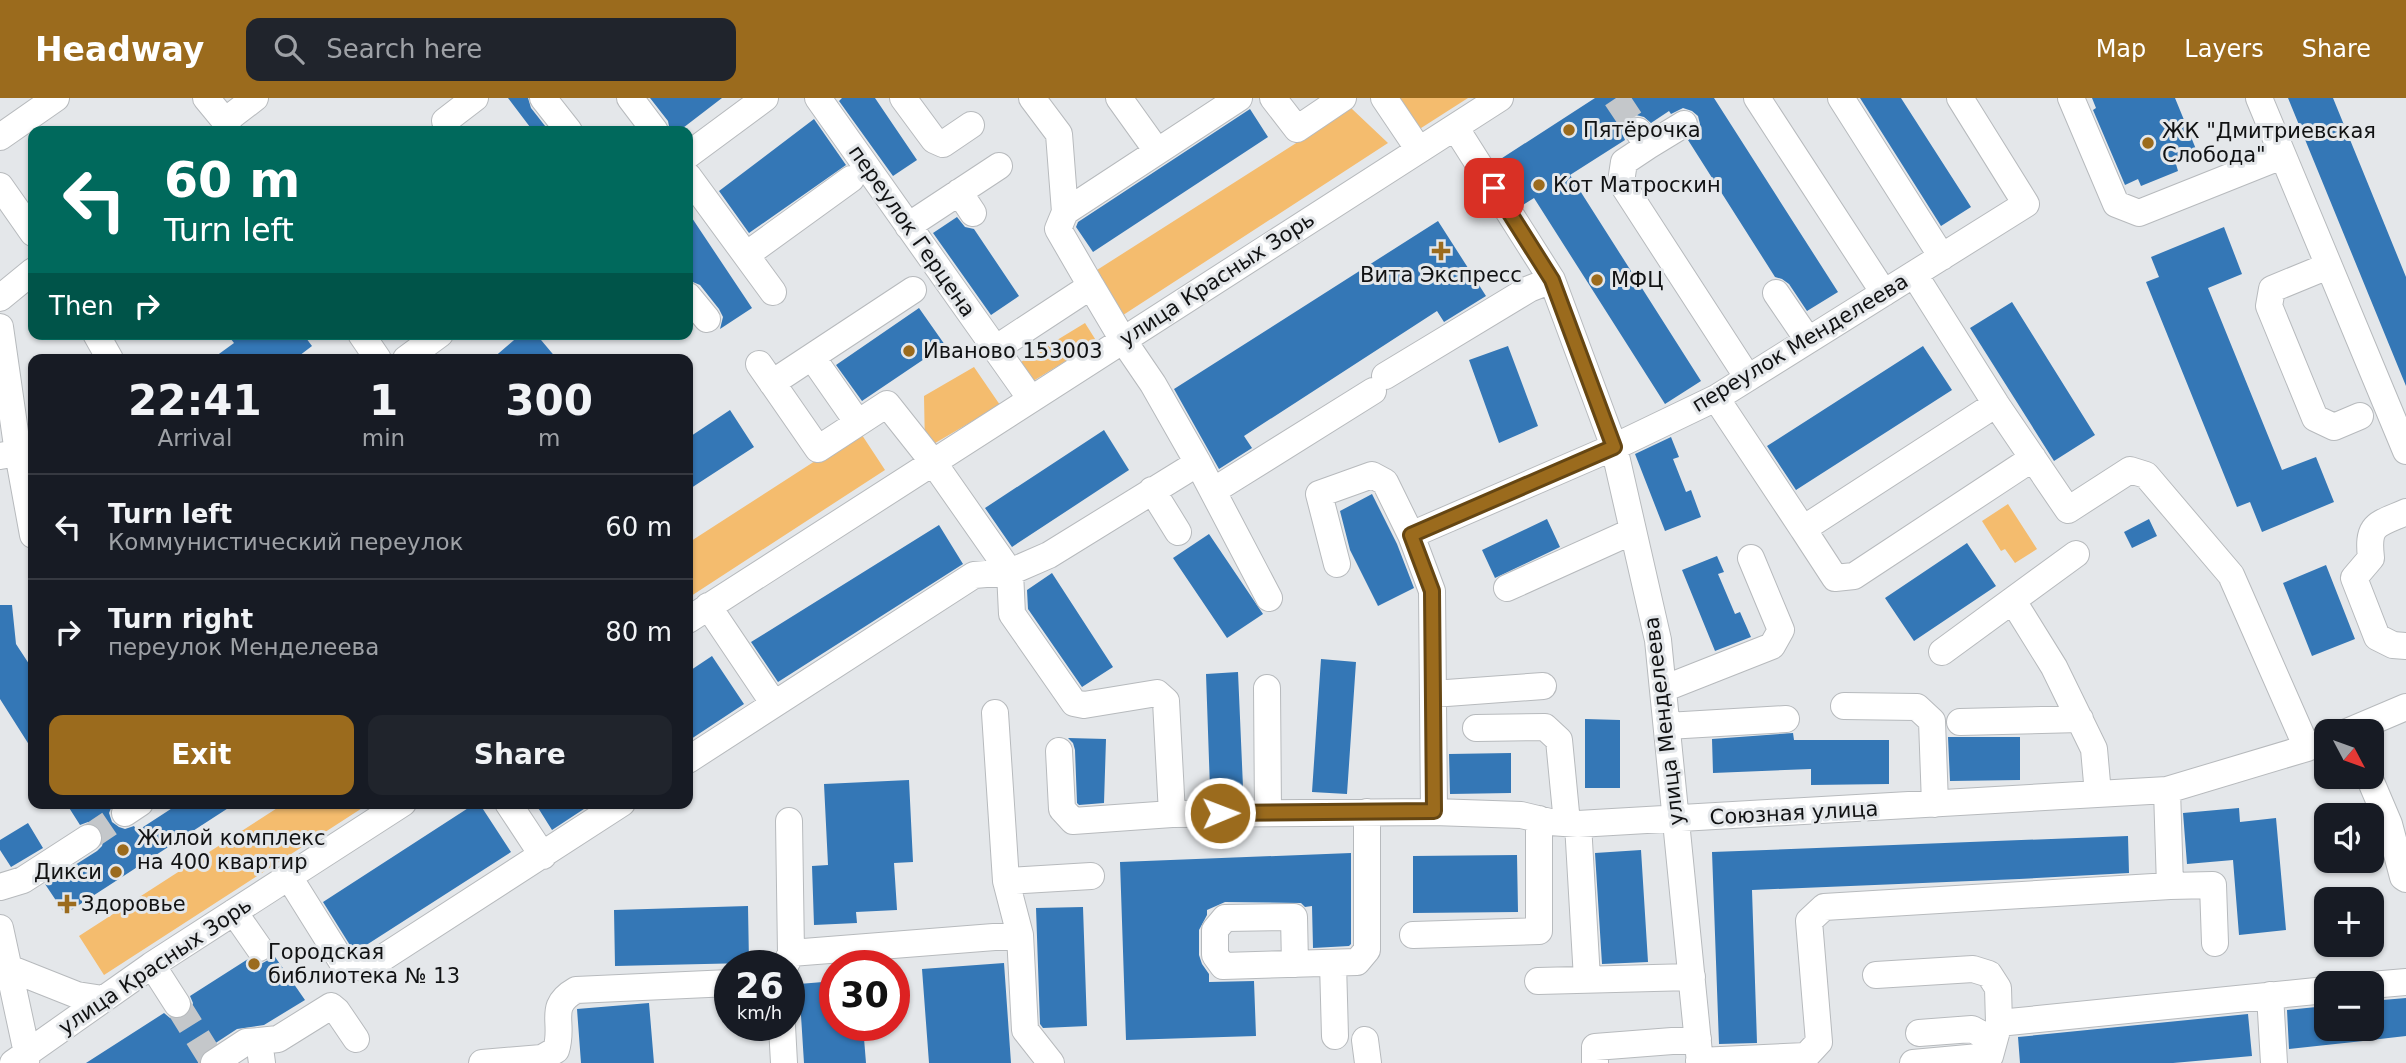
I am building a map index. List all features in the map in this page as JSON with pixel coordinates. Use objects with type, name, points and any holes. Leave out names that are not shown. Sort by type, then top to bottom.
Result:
[{"type":"street","points":[[0,137],[56,98]]},
{"type":"street","points":[[206,98],[227,126],[255,98]]},
{"type":"street","points":[[445,121],[475,98]]},
{"type":"street","points":[[543,98],[557,126]]},
{"type":"street","points":[[630,98],[650,126]]},
{"type":"street","points":[[693,151],[765,98]]},
{"type":"street","name":"переулок Герцена","points":[[818,98],[1031,399]]},
{"type":"street","points":[[903,98],[934,140],[943,144],[971,125]]},
{"type":"street","points":[[1032,98],[1059,134],[1065,212],[1058,229],[1123,340],[1153,384],[1269,598]]},
{"type":"street","points":[[1119,98],[1157,151]]},
{"type":"street","points":[[1065,212],[1239,98]]},
{"type":"street","points":[[1273,98],[1297,129],[1343,98]]},
{"type":"street","points":[[1384,98],[1419,150]]},
{"type":"street","name":"улица Красных Зорь","points":[[698,613],[1500,98]]},
{"type":"street","points":[[1757,98],[1884,293]]},
{"type":"street","points":[[1841,98],[1942,257]]},
{"type":"street","name":"переулок Менделеева","points":[[1411,535],[1614,447],[1716,398],[2026,204],[1960,98]]},
{"type":"street","points":[[2071,98],[2116,204],[2139,213],[2282,156]]},
{"type":"street","points":[[2259,98],[2406,452]]},
{"type":"street","points":[[1684,124],[1643,138],[1624,162],[1621,182],[1748,378]]},
{"type":"street","name":"улица Менделеева","points":[[1455,127],[1552,280],[1614,447],[1658,640],[1699,1054]]},
{"type":"street","points":[[908,226],[966,202],[999,166]]},
{"type":"street","points":[[746,255],[850,179]]},
{"type":"street","points":[[693,183],[773,292]]},
{"type":"street","points":[[0,186],[28,226]]},
{"type":"street","points":[[2329,265],[2272,289],[2269,306],[2315,418],[2334,427],[2360,416]]},
{"type":"street","points":[[1914,274],[1996,404],[2068,510],[2130,470],[2146,475],[2231,575],[2314,738]]},
{"type":"street","points":[[0,298],[28,275]]},
{"type":"street","points":[[1213,491],[1529,289],[1552,280]]},
{"type":"street","points":[[995,349],[1091,286]]},
{"type":"street","points":[[913,290],[812,357],[766,374],[818,449],[887,404],[933,462],[1010,572],[1012,614],[1074,703],[1084,705],[1157,692],[1166,701],[1171,814]]},
{"type":"street","points":[[1776,293],[1808,340]]},
{"type":"street","points":[[693,302],[707,319]]},
{"type":"street","points":[[0,327],[9,454],[28,518]]},
{"type":"street","points":[[413,354],[432,340]]},
{"type":"street","points":[[812,357],[858,423]]},
{"type":"street","points":[[1716,398],[1835,578],[1854,576],[2033,458]]},
{"type":"street","points":[[1803,529],[1996,404]]},
{"type":"street","points":[[693,757],[974,575],[1010,572],[1049,555],[1198,463]]},
{"type":"street","points":[[1337,564],[1319,494],[1372,475],[1385,482],[1411,535],[1432,591],[1434,811]]},
{"type":"street","points":[[1152,489],[1178,532]]},
{"type":"street","points":[[2406,512],[2375,526],[2369,538],[2371,558],[2354,578],[2377,637],[2393,645],[2406,646]]},
{"type":"street","points":[[1507,588],[1633,531]]},
{"type":"street","points":[[1941,652],[2076,554]]},
{"type":"street","points":[[1663,690],[1772,646],[1781,630],[1751,558]]},
{"type":"street","points":[[2013,601],[2054,667],[2095,749],[2098,794]]},
{"type":"street","points":[[698,613],[774,704]]},
{"type":"street","points":[[1433,694],[1543,686]]},
{"type":"street","points":[[1267,688],[1268,813]]},
{"type":"street","points":[[1844,706],[1917,707],[1932,721],[1935,804]]},
{"type":"street","points":[[2377,719],[2406,707]]},
{"type":"street","points":[[995,713],[1006,881],[1020,935],[1025,1030],[1051,1063]]},
{"type":"street","points":[[1667,726],[1786,719]]},
{"type":"street","points":[[1960,722],[2080,719]]},
{"type":"street","points":[[1476,728],[1545,727],[1559,740],[1572,824],[1587,979]]},
{"type":"street","name":"Союзная улица","points":[[1059,751],[1062,809],[1073,821],[1171,814],[1434,811],[1521,815],[1572,824],[2166,790],[2314,745]]},
{"type":"street","points":[[2377,789],[2398,821],[2403,877],[2406,879]]},
{"type":"street","points":[[2166,790],[2170,886]]},
{"type":"street","name":"улица Красных Зорь","points":[[22,1060],[152,965],[394,809]]},
{"type":"street","points":[[512,809],[543,856]]},
{"type":"street","points":[[289,877],[344,965],[367,968],[613,809]]},
{"type":"street","points":[[1296,964],[1357,962],[1367,950],[1367,812]]},
{"type":"street","points":[[1413,935],[1539,931],[1539,819]]},
{"type":"street","points":[[788,950],[789,821]]},
{"type":"street","points":[[0,887],[23,880],[88,838]]},
{"type":"street","points":[[1006,881],[1091,876]]},
{"type":"street","points":[[1595,1063],[1595,1047],[1699,1054],[1806,1056],[1819,1042],[1809,921],[1824,907],[2213,885],[2215,943]]},
{"type":"street","points":[[234,912],[259,948]]},
{"type":"street","points":[[0,928],[4,969],[22,1060]]},
{"type":"street","points":[[805,957],[1020,935]]},
{"type":"street","points":[[1333,963],[1335,1036]]},
{"type":"street","points":[[152,965],[177,1004]]},
{"type":"street","points":[[4,969],[77,995],[103,999]]},
{"type":"street","points":[[1876,975],[1973,969],[1989,974],[1998,988],[1994,1046]]},
{"type":"street","points":[[1538,981],[1692,977]]},
{"type":"street","points":[[2384,984],[2406,982]]},
{"type":"street","points":[[482,1063],[542,1058],[556,1050],[560,1038],[558,1008],[563,998],[576,990],[714,984]]},
{"type":"street","points":[[1913,1063],[2270,995],[2314,991]]},
{"type":"street","points":[[2270,995],[2274,1063]]},
{"type":"street","points":[[212,1061],[246,1042],[260,1052],[331,1006],[356,1039]]},
{"type":"street","points":[[1919,1033],[1972,1029],[1994,1046]]},
{"type":"street","points":[[783,1041],[784,1063]]},
{"type":"shaded area","points":[[1398,98],[1468,98],[1418,130]]},
{"type":"shaded area","points":[[1351,108],[1388,143],[1117,319],[1086,277]]},
{"type":"shaded area","points":[[1085,323],[1097,342],[1020,389],[1008,370]]},
{"type":"shaded area","points":[[974,367],[1000,405],[925,449],[924,396]]},
{"type":"shaded area","points":[[860,432],[885,470],[693,595],[693,540]]},
{"type":"shaded area","points":[[2008,504],[2037,549],[2015,563],[2005,549],[2001,551],[1982,521]]},
{"type":"shaded area","points":[[276,809],[361,809],[104,975],[79,936]]},
{"type":"building","points":[[508,98],[528,98],[531,108],[545,126],[529,126]]},
{"type":"building","points":[[650,98],[722,98],[686,126],[669,126]]},
{"type":"building","points":[[842,98],[875,98],[917,160],[893,176],[839,101]]},
{"type":"building","points":[[1595,98],[1714,98],[1838,292],[1807,311],[1789,284],[1775,277],[1688,140],[1697,132],[1700,124],[1698,116],[1683,108],[1671,114],[1669,111],[1651,123],[1636,115],[1630,118],[1622,133],[1625,140],[1570,175],[1701,381],[1665,404],[1534,198],[1523,205],[1496,162]]},
{"type":"building","points":[[1860,98],[1901,98],[1971,207],[1941,226]]},
{"type":"building","name":"ЖК \"Дмитриевская Слобода\"","points":[[2092,98],[2175,98],[2198,154],[2176,164],[2178,171],[2141,186],[2138,179],[2125,185],[2093,110],[2096,108]]},
{"type":"building","points":[[2288,98],[2333,98],[2406,277],[2406,386]]},
{"type":"building","points":[[1250,109],[1268,137],[1093,252],[1076,227],[1078,222]]},
{"type":"building","points":[[814,119],[846,165],[749,233],[719,191]]},
{"type":"building","points":[[957,217],[965,227],[974,229],[1019,296],[991,315],[933,233]]},
{"type":"building","points":[[693,220],[752,308],[720,329],[723,317],[700,285],[693,282]]},
{"type":"building","points":[[1438,221],[1486,296],[1444,322],[1437,311],[1244,436],[1252,448],[1219,469],[1174,389]]},
{"type":"building","points":[[2224,227],[2242,274],[2208,288],[2282,470],[2316,457],[2334,502],[2262,532],[2250,502],[2237,507],[2146,282],[2159,277],[2151,257]]},
{"type":"building","points":[[2012,302],[2095,435],[2054,461],[1970,328]]},
{"type":"building","points":[[919,308],[945,345],[862,401],[836,365]]},
{"type":"building","points":[[232,340],[308,340],[312,346],[302,354],[219,354],[234,343]]},
{"type":"building","points":[[514,340],[541,340],[553,354],[498,354]]},
{"type":"building","points":[[1508,346],[1538,426],[1499,443],[1469,360]]},
{"type":"building","points":[[1923,346],[1952,390],[1796,490],[1767,446]]},
{"type":"building","points":[[730,410],[754,447],[693,487],[693,435]]},
{"type":"building","points":[[1104,430],[1129,470],[1012,547],[985,508]]},
{"type":"building","points":[[1671,437],[1679,457],[1673,459],[1686,492],[1691,490],[1701,517],[1665,531],[1635,454]]},
{"type":"building","points":[[1372,494],[1397,544],[1414,588],[1378,606],[1350,550],[1340,511]]},
{"type":"building","points":[[1547,519],[1560,547],[1495,578],[1482,550]]},
{"type":"building","points":[[2149,519],[2157,536],[2132,548],[2124,532]]},
{"type":"building","points":[[939,525],[963,564],[778,682],[751,642]]},
{"type":"building","points":[[1209,534],[1263,614],[1227,638],[1173,558]]},
{"type":"building","points":[[1967,543],[1996,586],[1914,641],[1885,598]]},
{"type":"building","points":[[1717,556],[1724,572],[1718,574],[1735,614],[1740,612],[1751,637],[1715,651],[1682,570]]},
{"type":"building","points":[[2326,565],[2355,639],[2312,656],[2283,583]]},
{"type":"building","points":[[1052,573],[1113,667],[1082,687],[1028,609],[1027,590]]},
{"type":"building","points":[[0,605],[12,605],[16,644],[28,662],[28,743],[0,699]]},
{"type":"building","points":[[712,656],[744,704],[693,738],[693,669]]},
{"type":"building","points":[[1321,659],[1356,662],[1347,794],[1312,792]]},
{"type":"building","points":[[1238,672],[1243,787],[1210,789],[1206,674]]},
{"type":"building","points":[[1585,719],[1620,720],[1620,788],[1585,788]]},
{"type":"building","points":[[1793,733],[1794,740],[1889,740],[1889,784],[1811,785],[1811,769],[1713,773],[1712,739]]},
{"type":"building","points":[[1948,737],[2020,737],[2020,780],[1950,781]]},
{"type":"building","points":[[1068,738],[1106,739],[1104,803],[1077,803],[1075,750]]},
{"type":"building","points":[[1511,753],[1511,793],[1450,794],[1449,754]]},
{"type":"building","points":[[909,780],[913,862],[894,863],[897,910],[856,912],[857,923],[814,925],[812,866],[828,865],[824,784]]},
{"type":"building","points":[[2239,808],[2240,822],[2276,818],[2286,930],[2239,935],[2233,860],[2187,864],[2183,813]]},
{"type":"building","points":[[70,809],[111,809],[112,822],[125,829],[134,826],[137,831],[171,809],[227,809],[65,914],[45,884],[97,851],[104,838],[102,830],[96,824],[88,822],[80,825]]},
{"type":"building","points":[[467,809],[483,809],[511,852],[357,951],[353,950],[323,902]]},
{"type":"building","points":[[539,809],[584,809],[552,830]]},
{"type":"building","points":[[28,823],[43,848],[11,867],[0,850],[0,840]]},
{"type":"building","points":[[2128,836],[2129,873],[1752,890],[1757,1043],[1719,1044],[1712,852]]},
{"type":"building","points":[[1641,850],[1648,962],[1602,964],[1595,853]]},
{"type":"building","points":[[1351,853],[1349,946],[1313,948],[1312,906],[1305,907],[1301,903],[1225,902],[1207,910],[1199,930],[1199,955],[1209,974],[1209,982],[1254,981],[1256,1036],[1126,1040],[1120,862]]},
{"type":"building","points":[[1517,855],[1518,912],[1413,913],[1413,856]]},
{"type":"building","points":[[748,906],[749,950],[714,950],[714,964],[615,966],[614,910]]},
{"type":"building","points":[[1083,907],[1087,1026],[1043,1028],[1040,1024],[1036,908]]},
{"type":"building","points":[[273,954],[305,1000],[264,1025],[237,1029],[205,1050],[198,1063],[86,1063],[164,1013],[178,1020],[185,1018],[193,1003],[190,996],[248,959],[261,964]]},
{"type":"building","points":[[1004,963],[1011,1063],[929,1063],[922,969]]},
{"type":"building","points":[[819,982],[819,1041],[864,1041],[866,1063],[804,1063],[805,984]]},
{"type":"building","points":[[2406,998],[2406,1036],[2384,1039],[2384,1000]]},
{"type":"building","points":[[649,1003],[654,1063],[581,1063],[577,1009]]},
{"type":"building","points":[[2314,1007],[2314,1041],[2363,1041],[2289,1049],[2287,1010]]},
{"type":"building","points":[[2248,1014],[2252,1056],[2173,1063],[2020,1063],[2018,1037]]},
{"type":"tunnel","points":[[1616,98],[1638,131]]},
{"type":"tunnel","points":[[88,838],[125,813]]},
{"type":"tunnel","points":[[177,1004],[210,1057]]},
{"type":"place","name":"Пятёрочка","points":[[1569,130]]},
{"type":"place","name":"ЖК \"Дмитриевская Слобода\"","points":[[2148,143]]},
{"type":"place","name":"Кот Матроскин","points":[[1539,185]]},
{"type":"place","name":"Вита Экспресс","points":[[1441,251]]},
{"type":"place","name":"МФЦ","points":[[1597,280]]},
{"type":"place","name":"Иваново 153003","points":[[909,351]]},
{"type":"place","name":"Жилой комплекс на 400 квартир","points":[[123,850]]},
{"type":"place","name":"Дикси","points":[[116,872]]},
{"type":"place","name":"Здоровье","points":[[67,904]]},
{"type":"place","name":"Городская библиотека № 13","points":[[254,964]]},
{"type":"route","points":[[1220,813],[1434,811],[1432,591],[1411,535],[1614,447],[1552,280],[1494,188]]}]
